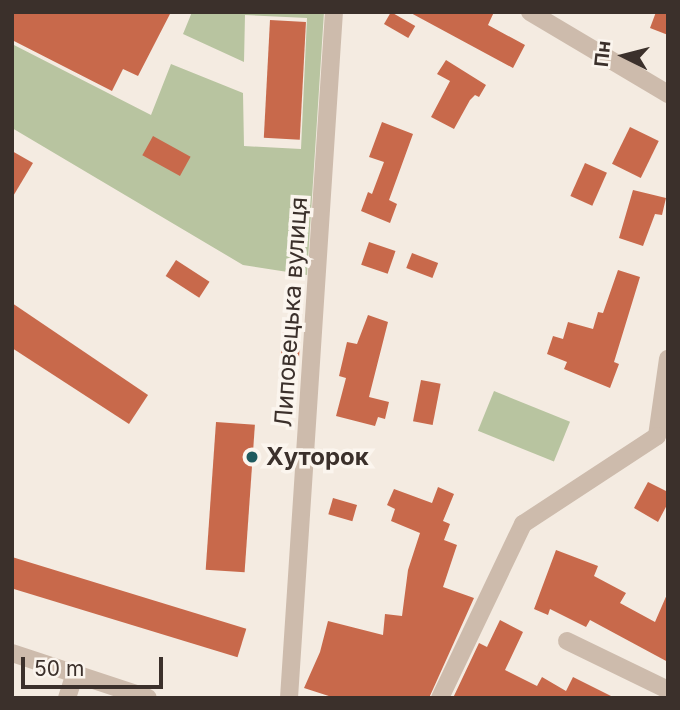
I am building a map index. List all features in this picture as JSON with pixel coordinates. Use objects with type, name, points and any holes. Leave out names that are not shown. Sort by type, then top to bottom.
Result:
[{"type":"street","name":"Липовецька вулиця","points":[[289,698],[334,12]]},
{"type":"street","points":[[530,12],[668,93]]},
{"type":"street","points":[[440,698],[523,524],[663,439],[668,359]]},
{"type":"street","points":[[567,641],[668,690]]},
{"type":"street","points":[[12,653],[148,698]]},
{"type":"street","points":[[67,698],[75,674]]},
{"type":"green space","points":[[192,12],[324,12],[307,275],[243,265],[12,128],[12,44],[151,115],[171,64],[243,93],[244,146],[301,149],[307,18],[245,15],[244,62],[183,34]]},
{"type":"green space","points":[[494,391],[570,422],[554,462],[478,431]]},
{"type":"building","points":[[12,12],[171,12],[138,76],[123,69],[112,91],[12,40]]},
{"type":"building","points":[[391,12],[415,26],[408,38],[384,24]]},
{"type":"building","points":[[409,12],[494,12],[488,25],[525,45],[513,68]]},
{"type":"building","points":[[656,12],[668,12],[668,35],[650,28]]},
{"type":"building","points":[[270,20],[306,22],[300,140],[264,138]]},
{"type":"building","points":[[446,60],[486,85],[479,97],[475,95],[470,100],[454,129],[431,117],[450,81],[437,74]]},
{"type":"building","points":[[382,122],[413,134],[389,200],[397,204],[390,223],[361,211],[368,192],[372,194],[384,162],[369,157]]},
{"type":"building","points":[[630,127],[659,141],[641,178],[612,164]]},
{"type":"building","points":[[153,136],[191,157],[180,176],[142,155]]},
{"type":"building","points":[[12,151],[33,163],[12,198]]},
{"type":"building","points":[[585,163],[607,173],[592,206],[570,196]]},
{"type":"building","points":[[633,190],[666,198],[662,215],[655,214],[643,246],[619,238]]},
{"type":"building","points":[[369,242],[395,251],[388,274],[361,265]]},
{"type":"building","points":[[412,253],[438,263],[432,278],[406,268]]},
{"type":"building","points":[[176,260],[210,282],[199,298],[166,276]]},
{"type":"building","points":[[618,270],[640,277],[614,362],[619,364],[610,388],[564,369],[567,362],[547,354],[553,336],[563,339],[568,322],[593,329],[598,312],[603,313]]},
{"type":"building","points":[[12,303],[148,395],[129,424],[12,348]]},
{"type":"building","points":[[368,315],[388,322],[369,397],[389,402],[385,419],[378,417],[375,426],[336,416],[346,378],[339,376],[347,342],[357,344]]},
{"type":"building","points":[[283,320],[301,321],[299,358],[281,357]]},
{"type":"building","points":[[421,380],[441,384],[433,425],[413,421]]},
{"type":"building","points":[[216,422],[255,425],[245,572],[206,570]]},
{"type":"building","points":[[648,482],[668,492],[668,503],[658,522],[634,508]]},
{"type":"building","points":[[438,487],[454,494],[443,521],[450,524],[444,540],[457,545],[443,587],[474,598],[429,698],[335,698],[304,688],[320,652],[328,621],[383,635],[385,614],[402,616],[408,570],[420,533],[391,521],[395,509],[387,505],[394,489],[432,503]]},
{"type":"building","points":[[333,498],[357,505],[352,521],[328,514]]},
{"type":"building","points":[[556,550],[598,566],[594,576],[626,593],[620,603],[655,622],[668,592],[668,662],[590,620],[586,627],[550,609],[548,615],[534,609]]},
{"type":"building","points":[[12,557],[246,629],[238,657],[12,588]]},
{"type":"building","points":[[500,620],[523,632],[505,670],[537,686],[542,677],[566,691],[573,677],[615,698],[453,698],[479,643],[487,647]]},
{"type":"place","name":"Хуторок","points":[[252,457]]}]
